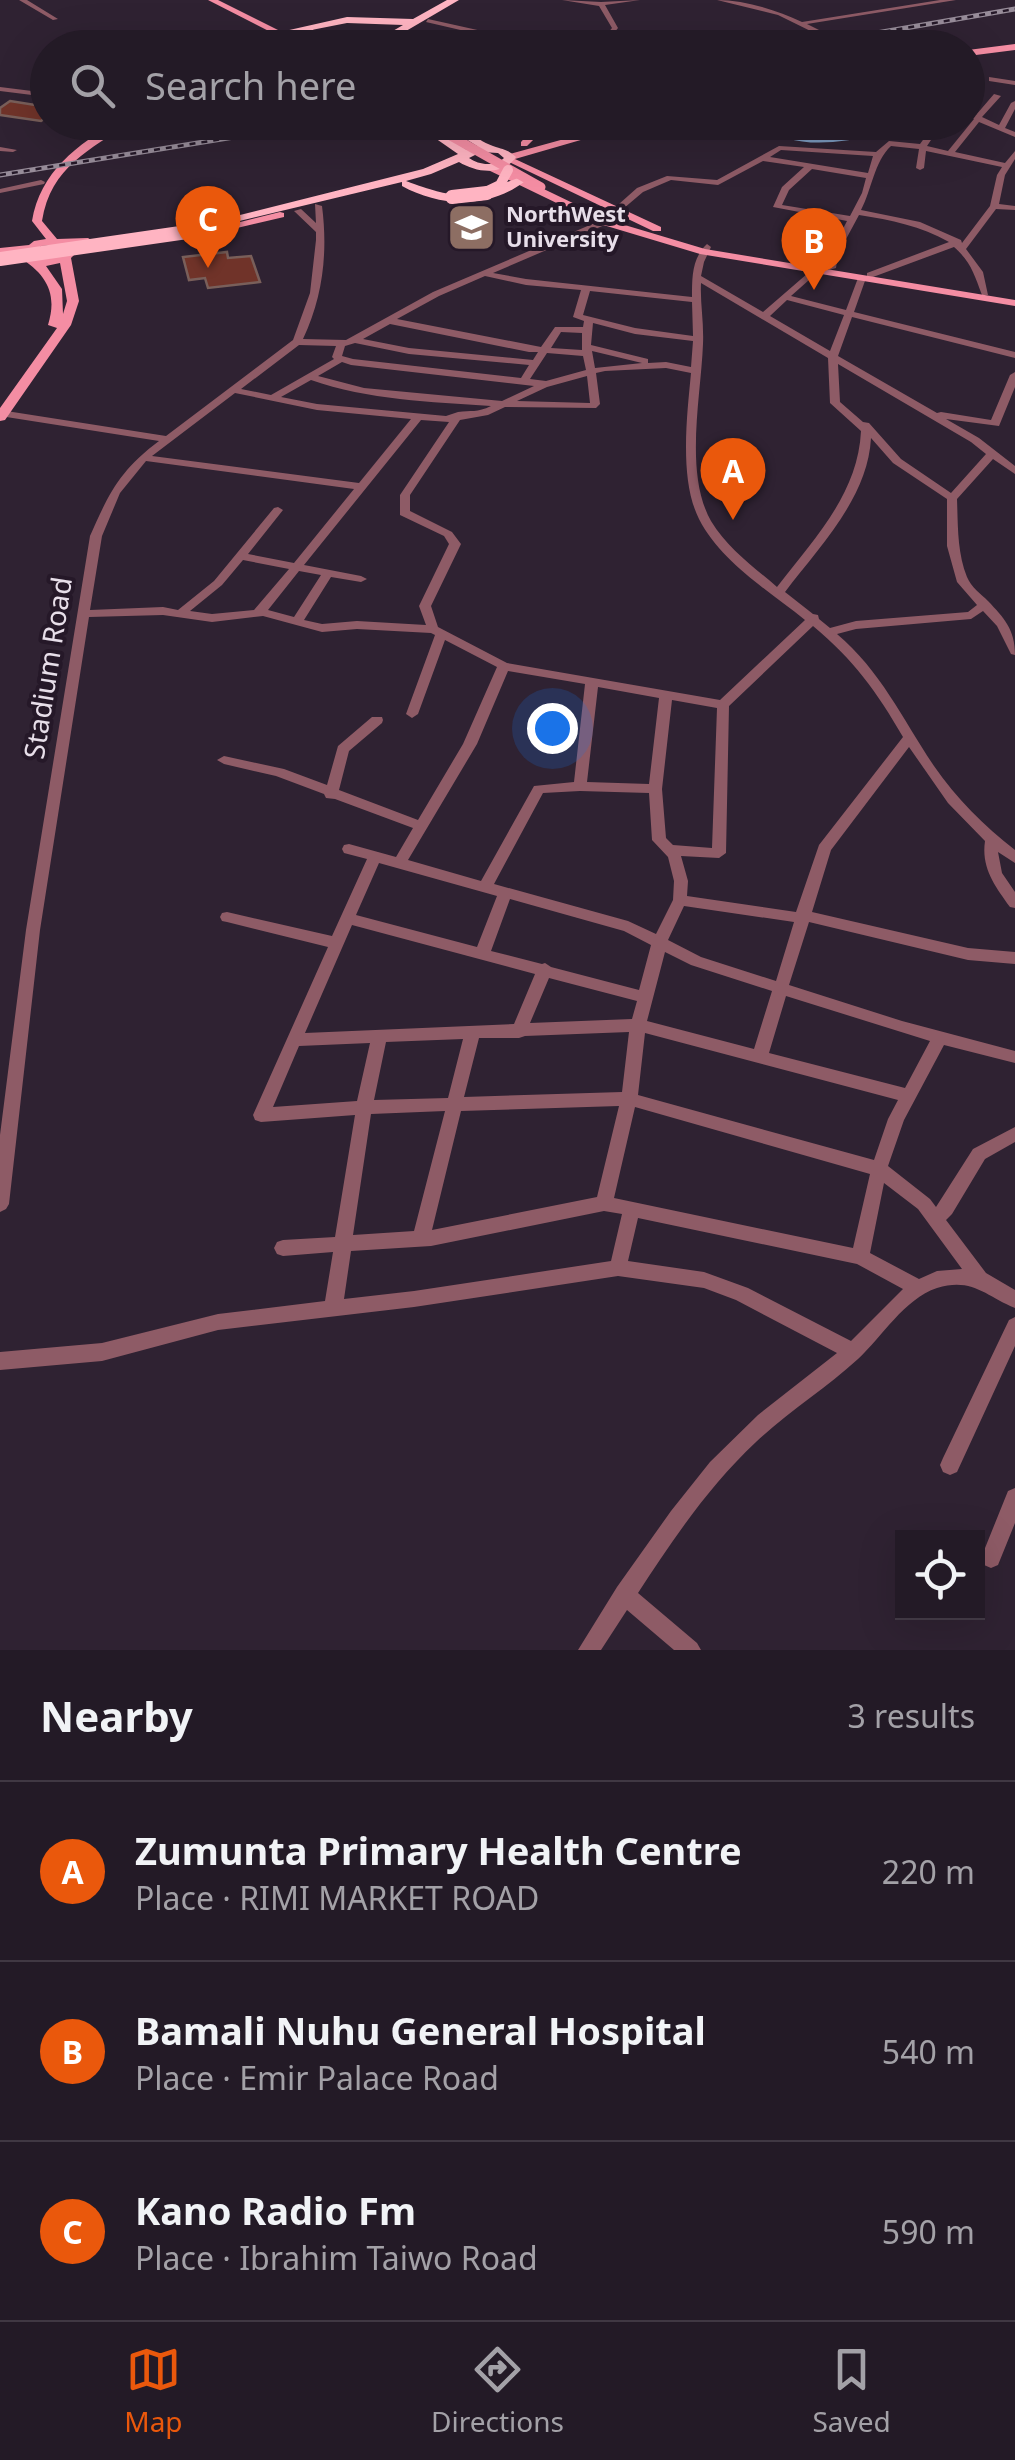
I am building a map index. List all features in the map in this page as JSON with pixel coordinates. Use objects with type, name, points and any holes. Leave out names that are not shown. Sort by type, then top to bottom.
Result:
[{"type":"highway","points":[[402,30],[454,0]]},
{"type":"highway","points":[[408,30],[464,0]]},
{"type":"highway","points":[[297,30],[347,20],[415,22]]},
{"type":"highway","points":[[315,30],[334,24],[360,24],[377,30]]},
{"type":"highway","points":[[443,140],[475,163]]},
{"type":"highway","points":[[476,140],[509,162]]},
{"type":"highway","points":[[492,149],[429,188],[452,198],[495,190],[504,184],[509,162]]},
{"type":"highway","points":[[0,257],[199,229],[475,163],[509,162]]},
{"type":"highway","points":[[275,213],[298,211],[406,184],[475,163]]},
{"type":"highway","points":[[406,184],[429,196],[460,200],[482,198],[518,182]]},
{"type":"main road","points":[[208,1],[264,30]]},
{"type":"main road","points":[[208,1],[275,30]]},
{"type":"main road","points":[[208,1],[256,30]]},
{"type":"main road","points":[[985,48],[1015,44]]},
{"type":"main road","points":[[1,412],[48,338],[59,310],[54,284],[29,246],[32,196],[41,182],[90,140]]},
{"type":"main road","points":[[1,412],[66,325],[72,301],[64,249],[40,229],[37,212],[65,160],[95,140]]},
{"type":"main road","points":[[463,140],[670,239]]},
{"type":"main road","points":[[473,140],[545,186],[602,216],[670,239]]},
{"type":"main road","points":[[524,144],[528,140]]},
{"type":"main road","points":[[492,149],[539,140]]},
{"type":"main road","points":[[509,162],[580,140]]},
{"type":"main road","points":[[509,162],[545,186]]},
{"type":"main road","points":[[475,163],[604,222],[706,249],[1015,300]]},
{"type":"main road","points":[[0,257],[29,246],[64,249],[200,234],[275,213]]},
{"type":"main road","points":[[29,246],[64,249]]},
{"type":"main road","points":[[706,249],[1015,300]]},
{"type":"street","points":[[22,0],[55,19]]},
{"type":"street","points":[[565,0],[601,4],[637,0]]},
{"type":"street","points":[[720,0],[804,22],[819,30]]},
{"type":"street","points":[[804,22],[953,0]]},
{"type":"street","points":[[601,4],[614,30]]},
{"type":"street","points":[[428,20],[471,30]]},
{"type":"street","points":[[992,80],[1015,83]]},
{"type":"street","points":[[0,89],[30,93]]},
{"type":"street","points":[[985,107],[997,96]]},
{"type":"street","points":[[1000,129],[1015,102]]},
{"type":"street","points":[[985,122],[1015,136]]},
{"type":"street","points":[[920,168],[929,140]]},
{"type":"street","points":[[950,154],[959,140]]},
{"type":"street","points":[[832,268],[834,254],[878,154],[889,143],[1005,165]]},
{"type":"street","points":[[614,212],[640,190],[670,178],[718,182],[779,148],[878,154]]},
{"type":"street","points":[[0,149],[13,150]]},
{"type":"street","points":[[824,149],[785,188],[777,207],[904,220],[961,244],[984,293]]},
{"type":"street","points":[[952,498],[897,461],[860,422],[835,404],[832,358],[866,276],[961,244],[994,206],[1005,165],[1015,153]]},
{"type":"street","points":[[764,158],[871,176]]},
{"type":"street","points":[[0,192],[41,182]]},
{"type":"street","points":[[998,186],[1015,188]]},
{"type":"street","points":[[0,192],[32,196]]},
{"type":"street","points":[[299,339],[307,325],[321,232],[318,206]]},
{"type":"street","points":[[994,206],[1015,208]]},
{"type":"street","points":[[298,211],[321,232]]},
{"type":"street","points":[[299,339],[341,345],[355,340],[386,320],[481,273],[604,222]]},
{"type":"street","points":[[706,249],[697,277],[698,339],[692,410],[701,510],[726,548],[830,632],[879,684],[954,802],[1015,858]]},
{"type":"street","points":[[764,316],[816,270]]},
{"type":"street","points":[[481,273],[586,290],[698,300]]},
{"type":"street","points":[[697,277],[1010,460],[1015,470]]},
{"type":"street","points":[[311,376],[345,388],[592,406],[596,404],[596,382],[586,350],[587,326],[576,314],[586,290]]},
{"type":"street","points":[[788,298],[1015,355]]},
{"type":"street","points":[[386,320],[542,350],[586,350],[695,371]]},
{"type":"street","points":[[524,381],[560,328],[587,326],[698,339]]},
{"type":"street","points":[[299,339],[331,341],[368,331]]},
{"type":"street","name":"Stadium Road","points":[[0,1204],[32,930],[96,536],[121,483],[143,458],[299,339]]},
{"type":"street","points":[[355,340],[409,351],[535,362]]},
{"type":"street","points":[[341,345],[336,356],[342,359],[389,368],[546,384]]},
{"type":"street","points":[[272,398],[342,359]]},
{"type":"street","points":[[234,390],[446,419],[479,414],[546,384],[592,370],[661,365]]},
{"type":"street","points":[[928,412],[992,425],[1015,375]]},
{"type":"street","points":[[1,412],[166,439]]},
{"type":"street","points":[[1001,412],[1014,414]]},
{"type":"street","points":[[412,714],[437,632],[425,606],[456,544],[448,534],[404,512],[404,495],[458,415]]},
{"type":"street","points":[[260,611],[417,418]]},
{"type":"street","points":[[780,591],[846,498],[858,473],[866,453],[867,435],[860,422]]},
{"type":"street","points":[[993,453],[952,498],[953,546],[963,582],[1009,628],[1015,650]]},
{"type":"street","points":[[143,458],[358,486]]},
{"type":"street","points":[[181,613],[218,583],[278,510]]},
{"type":"street","points":[[241,556],[361,579]]},
{"type":"street","points":[[298,622],[328,572]]},
{"type":"street","points":[[830,632],[971,615],[986,604]]},
{"type":"street","points":[[82,614],[181,613],[212,618],[260,611],[322,628],[358,625],[437,632],[504,666],[723,704]]},
{"type":"street","points":[[668,850],[720,852],[723,704],[814,618]]},
{"type":"street","points":[[399,863],[470,744],[504,666]]},
{"type":"street","points":[[580,786],[592,681]]},
{"type":"street","points":[[604,1203],[628,1099],[638,1025],[660,942],[680,900],[681,880],[674,855],[658,840],[656,789],[666,694]]},
{"type":"street","points":[[331,795],[343,749],[377,720]]},
{"type":"street","points":[[760,1055],[824,849],[910,737]]},
{"type":"street","points":[[224,760],[279,772],[420,826]]},
{"type":"street","points":[[484,887],[539,790],[580,786],[656,789]]},
{"type":"street","points":[[1003,845],[989,856],[993,872],[1015,902]]},
{"type":"street","points":[[349,849],[628,926],[696,961],[940,1038],[1015,1057]]},
{"type":"street","points":[[375,856],[262,1114],[628,1099],[879,1169],[924,1204],[980,1278],[1015,1300]]},
{"type":"street","points":[[483,952],[505,892]]},
{"type":"street","points":[[680,900],[802,916],[968,954],[1015,958]]},
{"type":"street","points":[[227,917],[336,942]]},
{"type":"street","points":[[348,918],[646,998]]},
{"type":"street","points":[[520,1032],[545,969]]},
{"type":"street","points":[[293,1040],[638,1025],[909,1096]]},
{"type":"street","points":[[421,1238],[472,1035]]},
{"type":"street","points":[[333,1309],[364,1107],[379,1037]]},
{"type":"street","points":[[860,1257],[879,1169],[909,1096],[940,1038]]},
{"type":"street","points":[[935,1218],[946,1208],[979,1154],[1015,1134]]},
{"type":"street","points":[[283,1248],[421,1238],[604,1203],[860,1257],[915,1286]]},
{"type":"street","points":[[618,1268],[632,1208]]},
{"type":"street","points":[[0,1361],[102,1352],[218,1322],[618,1268],[704,1280],[742,1294],[853,1352]]},
{"type":"street","points":[[589,1650],[624,1594],[738,1447],[853,1352],[915,1286],[949,1276],[980,1278]]},
{"type":"street","points":[[950,1466],[1015,1326]]},
{"type":"street","points":[[991,1558],[1015,1498]]},
{"type":"street","points":[[624,1594],[690,1650]]},
{"type":"building","points":[[10,101],[30,104],[30,119],[0,115],[0,108]]},
{"type":"building","points":[[227,252],[228,258],[251,256],[260,282],[208,288],[205,278],[189,280],[183,257]]},
{"type":"railway","points":[[894,30],[1015,9]]},
{"type":"railway","points":[[0,175],[216,140]]},
{"type":"place","name":"NorthWest University","points":[[471,227]]},
{"type":"place","name":"Kano Radio Fm","points":[[208,268]]},
{"type":"place","name":"Bamali Nuhu General Hospital","points":[[814,290]]},
{"type":"place","name":"Zumunta Primary Health Centre","points":[[733,520]]}]
